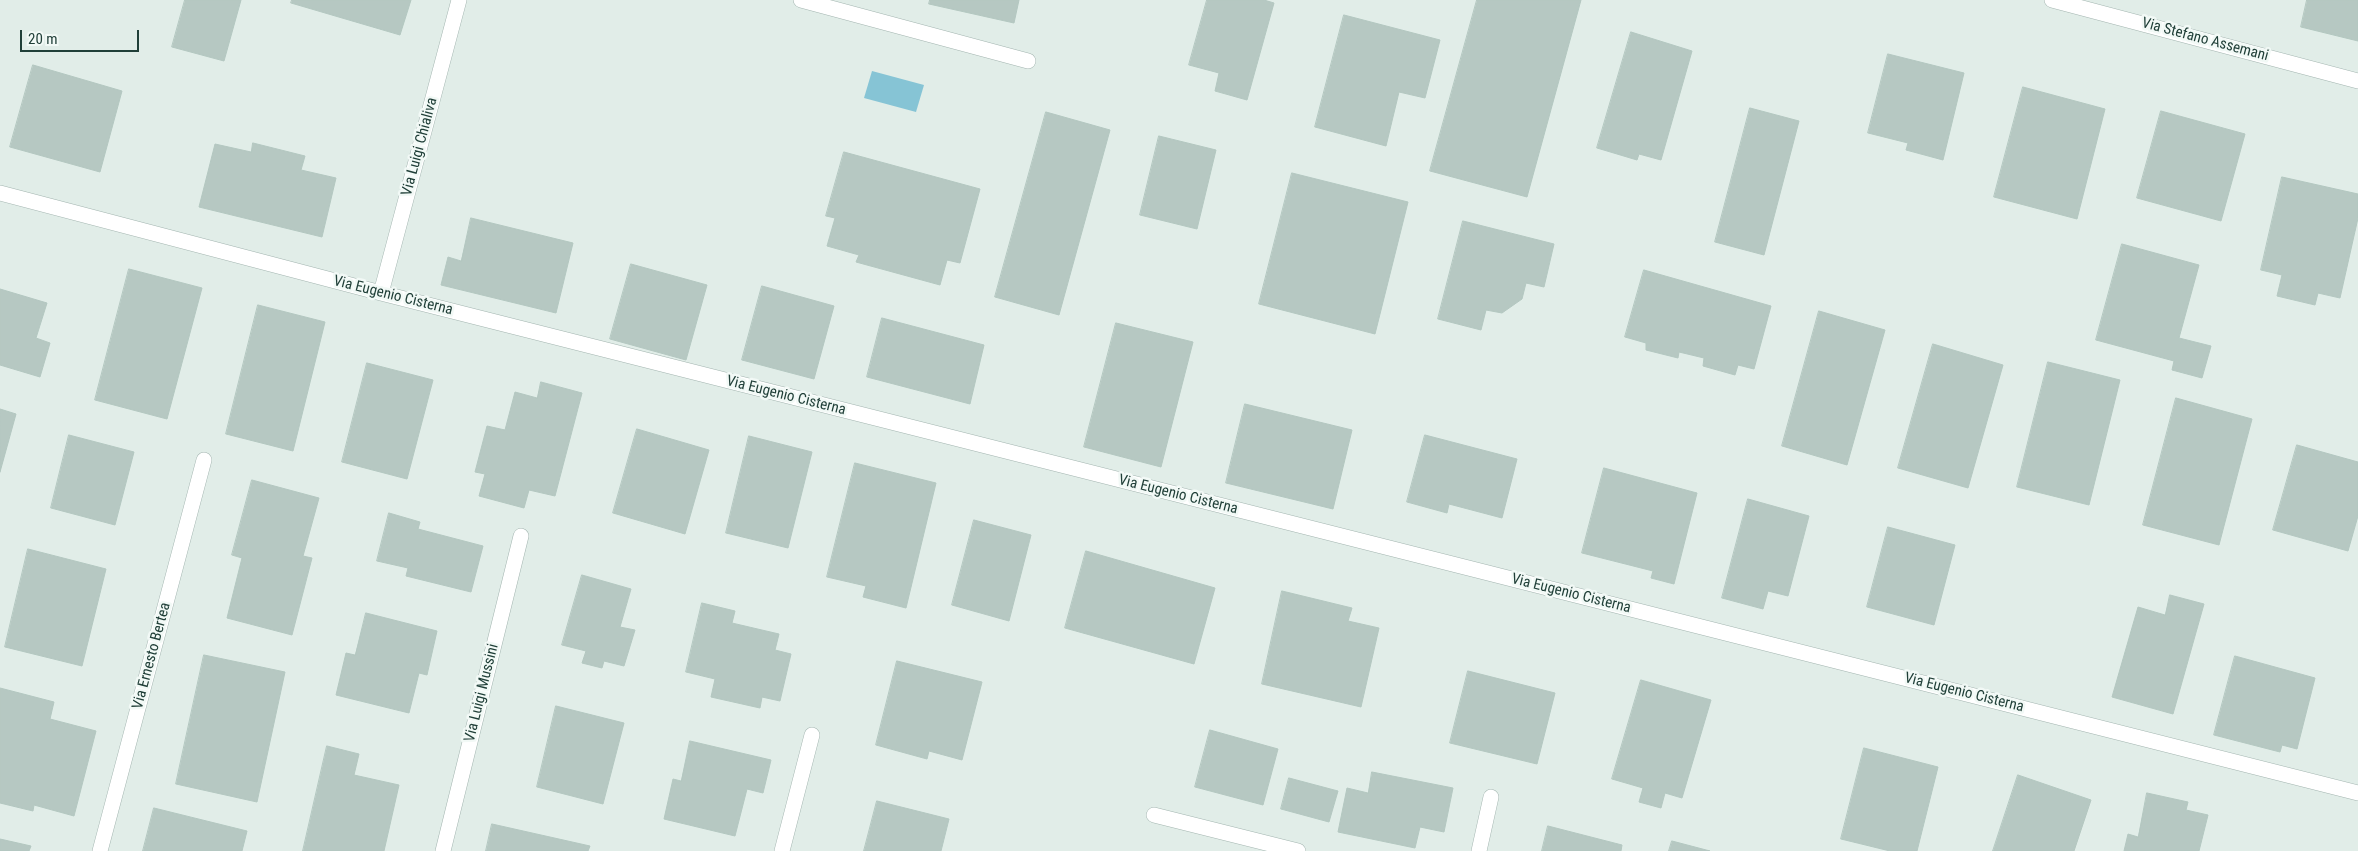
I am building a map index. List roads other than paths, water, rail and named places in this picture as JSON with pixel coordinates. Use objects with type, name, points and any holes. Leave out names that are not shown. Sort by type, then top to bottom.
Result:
[{"type":"street","name":"Via Luigi Chialiva","points":[[381,293],[459,0]]},
{"type":"street","points":[[800,0],[1028,61]]},
{"type":"street","name":"Via Stefano Assemani","points":[[2052,0],[2358,81]]},
{"type":"street","name":"Via Eugenio Cisterna","points":[[0,193],[381,293],[2358,792]]},
{"type":"street","name":"Via Ernesto Bertea","points":[[100,851],[204,460]]},
{"type":"street","name":"Via Luigi Mussini","points":[[443,851],[521,536]]},
{"type":"street","points":[[782,851],[812,735]]},
{"type":"street","points":[[1479,851],[1491,797]]},
{"type":"street","points":[[1154,815],[1298,851]]},
{"type":"water","points":[[872,71],[924,85],[916,112],[864,98]]}]
